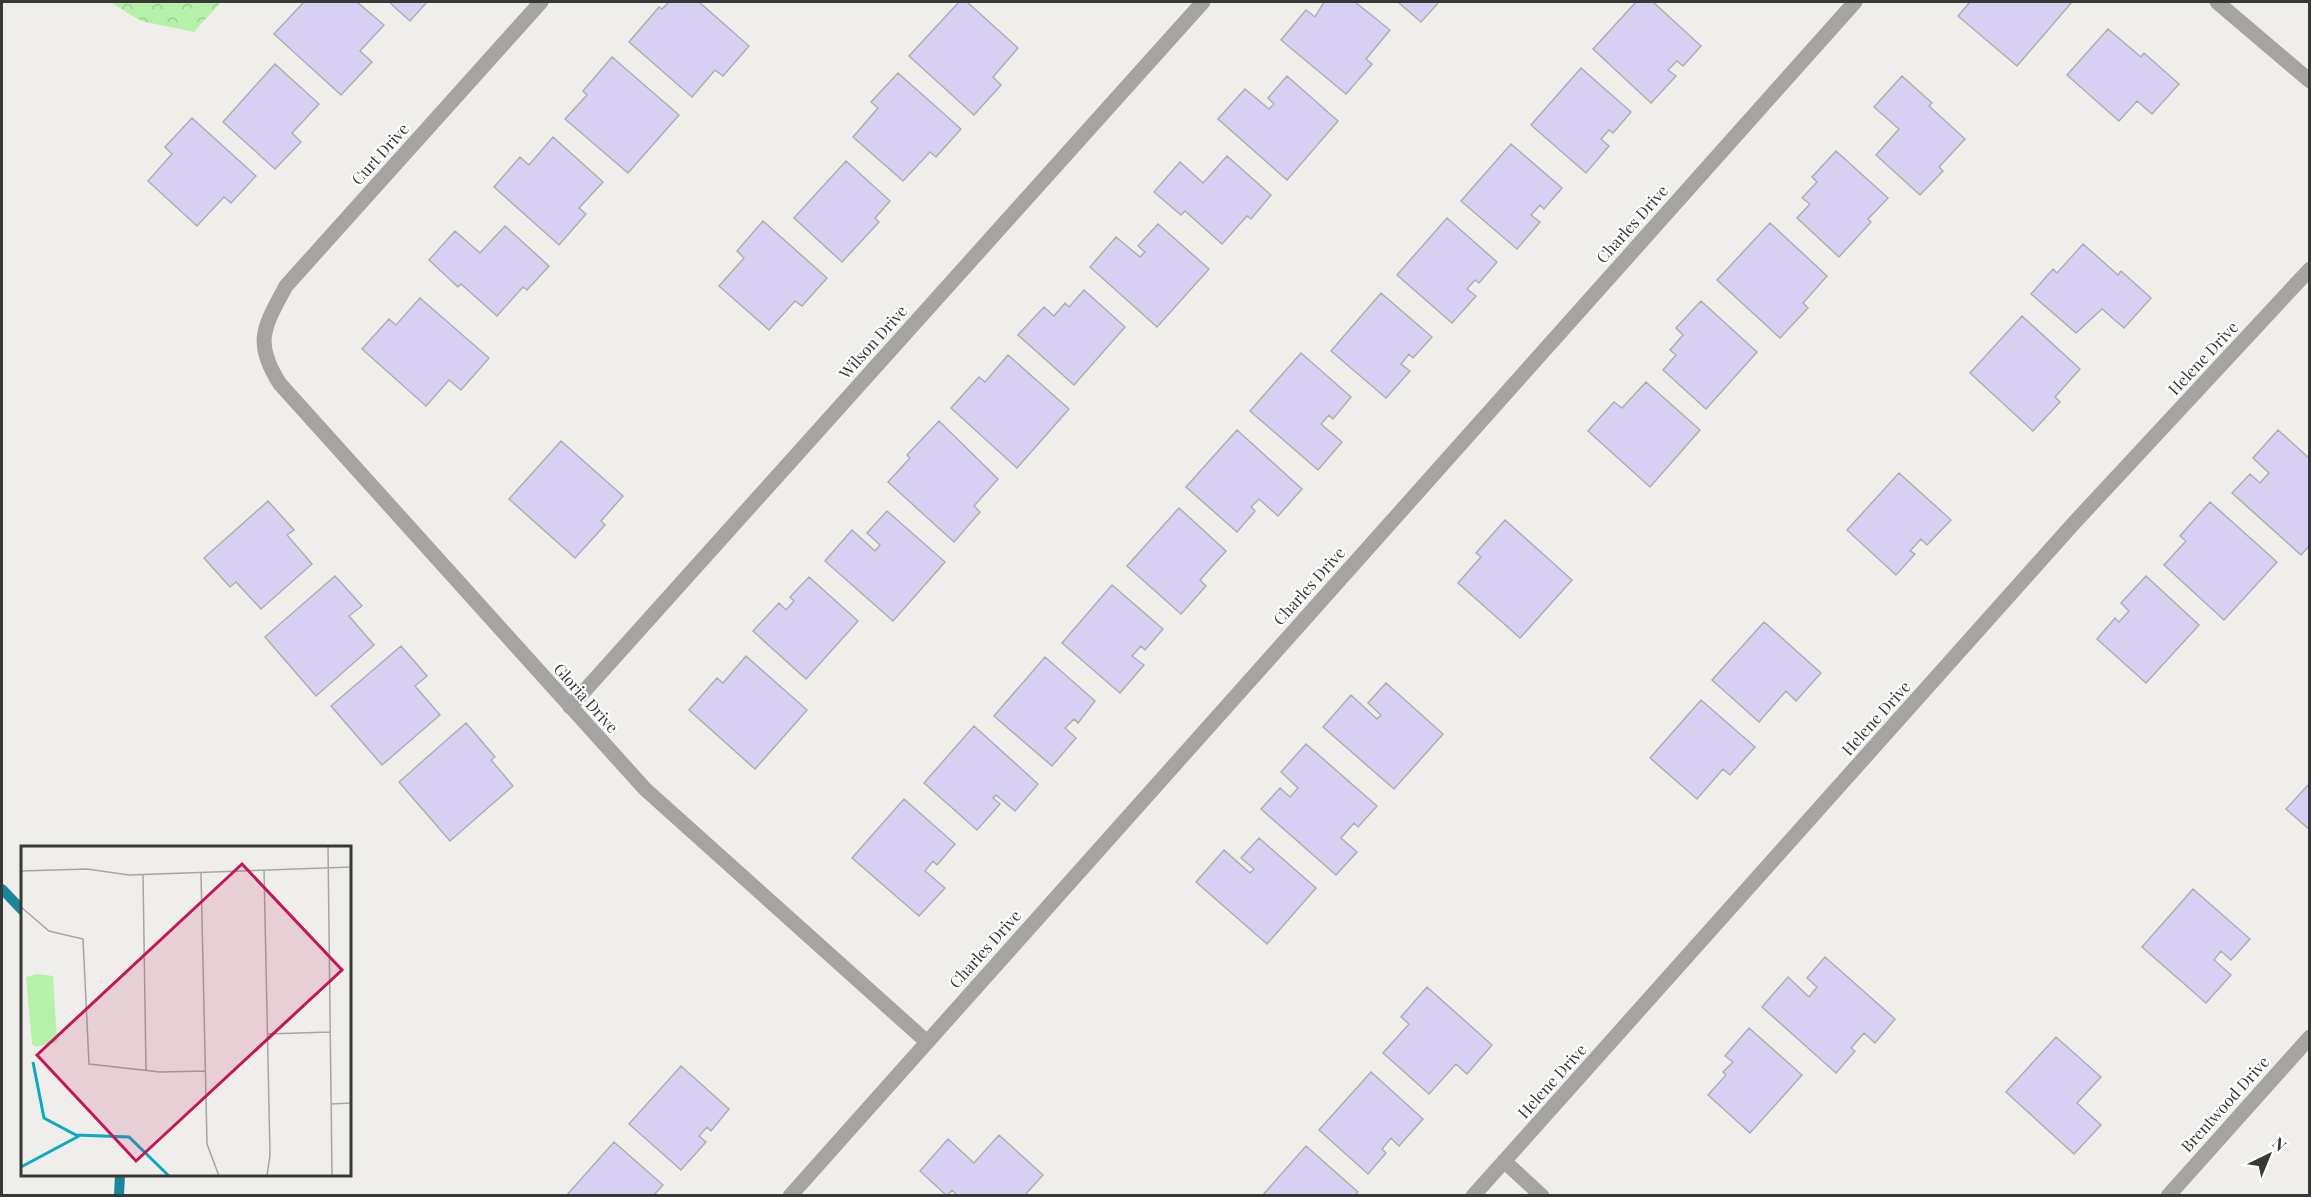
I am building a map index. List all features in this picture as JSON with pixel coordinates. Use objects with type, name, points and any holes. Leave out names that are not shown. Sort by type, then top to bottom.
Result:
[{"type":"street","name":"Curt Drive","points":[[263,342],[269,318],[286,286],[541,2]]},
{"type":"street","name":"Wilson Drive","points":[[570,707],[1203,2]]},
{"type":"street","name":"Charles Drive","points":[[790,1196],[1855,2]]},
{"type":"street","points":[[2217,2],[2310,81]]},
{"type":"street","name":"Helene Drive","points":[[1473,1196],[2074,523],[2310,270]]},
{"type":"street","name":"Gloria Drive","points":[[263,342],[265,361],[280,384],[645,789],[927,1042]]},
{"type":"street","name":"Brentwood Drive","points":[[2168,1196],[2310,1037]]},
{"type":"street","points":[[1504,1161],[1542,1196]]},
{"type":"green space","points":[[110,2],[221,2],[194,32],[141,21]]},
{"type":"building","points":[[304,2],[357,2],[384,25],[360,51],[372,62],[341,95],[274,34]]},
{"type":"building","points":[[389,2],[427,2],[410,21]]},
{"type":"building","points":[[669,2],[699,2],[749,46],[723,76],[715,70],[692,97],[629,42],[659,7],[662,9]]},
{"type":"building","points":[[959,2],[967,2],[1018,48],[993,77],[1001,85],[974,115],[909,56]]},
{"type":"building","points":[[1324,2],[1355,2],[1390,30],[1366,59],[1372,64],[1346,94],[1281,40],[1306,10],[1315,17]]},
{"type":"building","points":[[1398,2],[1439,2],[1421,22]]},
{"type":"building","points":[[1636,2],[1653,2],[1701,46],[1683,66],[1677,61],[1668,70],[1676,76],[1651,103],[1593,49]]},
{"type":"building","points":[[1970,2],[2072,2],[2017,66],[1958,16]]},
{"type":"building","points":[[2108,29],[2141,57],[2144,53],[2179,84],[2152,114],[2137,101],[2119,121],[2067,75]]},
{"type":"building","points":[[612,57],[679,115],[628,173],[565,119],[587,95],[583,91]]},
{"type":"building","points":[[275,64],[319,104],[292,133],[301,142],[275,169],[223,122]]},
{"type":"building","points":[[1581,68],[1631,112],[1613,133],[1609,130],[1601,139],[1609,146],[1586,173],[1531,125]]},
{"type":"building","points":[[898,73],[961,129],[936,157],[930,152],[903,181],[853,137],[878,108],[871,102]]},
{"type":"building","points":[[1287,76],[1338,121],[1287,180],[1218,119],[1245,89],[1269,109],[1274,104],[1268,98]]},
{"type":"building","points":[[1902,76],[1932,103],[1929,106],[1965,139],[1939,167],[1943,171],[1920,195],[1876,155],[1899,129],[1874,107]]},
{"type":"building","points":[[192,118],[256,176],[231,203],[224,197],[197,226],[148,181],[172,154],[165,147]]},
{"type":"building","points":[[553,137],[603,182],[579,208],[586,214],[559,245],[494,187],[520,157],[529,165]]},
{"type":"building","points":[[1511,144],[1562,188],[1544,209],[1540,205],[1531,215],[1540,222],[1517,249],[1461,201]]},
{"type":"building","points":[[1836,151],[1888,198],[1868,219],[1871,222],[1839,257],[1797,218],[1810,204],[1802,198],[1817,182],[1812,177]]},
{"type":"building","points":[[1227,156],[1271,195],[1251,219],[1247,216],[1222,244],[1185,211],[1181,215],[1154,192],[1180,162],[1203,183]]},
{"type":"building","points":[[846,161],[890,201],[875,218],[879,222],[842,262],[794,218]]},
{"type":"building","points":[[1447,218],[1497,262],[1479,283],[1475,280],[1467,289],[1476,296],[1452,323],[1397,275]]},
{"type":"building","points":[[763,221],[827,278],[802,306],[795,301],[769,330],[719,286],[744,258],[737,251]]},
{"type":"building","points":[[1770,223],[1827,276],[1803,303],[1808,308],[1780,338],[1717,280]]},
{"type":"building","points":[[1158,224],[1209,269],[1157,327],[1090,267],[1116,237],[1140,257],[1145,252],[1138,246]]},
{"type":"building","points":[[505,226],[549,266],[527,290],[523,287],[497,316],[461,284],[458,287],[429,260],[455,231],[480,253]]},
{"type":"building","points":[[2083,244],[2118,275],[2121,271],[2151,298],[2124,328],[2102,309],[2076,333],[2031,294],[2053,269],[2057,273]]},
{"type":"building","points":[[1084,290],[1125,327],[1074,385],[1018,335],[1044,307],[1054,316],[1065,303],[1069,307]]},
{"type":"building","points":[[1381,293],[1432,337],[1413,358],[1409,354],[1401,364],[1410,371],[1386,398],[1331,351]]},
{"type":"building","points":[[420,298],[489,358],[461,390],[449,380],[426,406],[362,349],[389,319],[396,325]]},
{"type":"building","points":[[1701,301],[1757,352],[1706,409],[1663,370],[1676,355],[1670,350],[1683,335],[1676,328]]},
{"type":"building","points":[[2022,316],[2080,369],[2055,397],[2060,402],[2033,431],[1970,373]]},
{"type":"building","points":[[1301,353],[1351,397],[1333,419],[1329,415],[1321,424],[1342,442],[1318,470],[1250,411]]},
{"type":"building","points":[[1008,355],[1069,409],[1017,468],[951,408],[979,377],[985,382]]},
{"type":"building","points":[[1646,382],[1700,430],[1650,487],[1588,431],[1614,402],[1622,408]]},
{"type":"building","points":[[939,421],[998,479],[974,506],[980,512],[954,542],[888,482],[910,458],[907,455]]},
{"type":"building","points":[[1237,430],[1302,489],[1278,516],[1259,499],[1251,507],[1255,511],[1237,532],[1186,487]]},
{"type":"building","points":[[2278,430],[2310,459],[2310,545],[2301,555],[2232,493],[2250,474],[2260,483],[2269,473],[2253,458]]},
{"type":"building","points":[[561,441],[623,496],[601,521],[605,525],[575,558],[509,499]]},
{"type":"building","points":[[1899,473],[1951,520],[1927,545],[1921,539],[1910,551],[1915,554],[1896,575],[1847,530]]},
{"type":"building","points":[[268,501],[294,530],[287,535],[312,564],[261,609],[236,582],[230,587],[204,558]]},
{"type":"building","points":[[2210,502],[2277,562],[2224,620],[2164,565],[2186,541],[2180,536]]},
{"type":"building","points":[[1179,508],[1226,551],[1200,580],[1206,586],[1181,614],[1127,566]]},
{"type":"building","points":[[887,511],[945,562],[893,621],[825,561],[852,530],[875,551],[880,545],[867,533]]},
{"type":"building","points":[[1505,520],[1572,580],[1520,638],[1458,583],[1481,557],[1476,553]]},
{"type":"building","points":[[335,576],[362,606],[349,616],[374,645],[316,696],[265,637]]},
{"type":"building","points":[[2146,576],[2199,625],[2146,683],[2097,639],[2115,618],[2119,622],[2129,611],[2121,603]]},
{"type":"building","points":[[809,577],[858,621],[806,679],[753,631],[779,603],[786,610],[794,601],[790,597]]},
{"type":"building","points":[[1112,585],[1163,629],[1145,650],[1141,646],[1132,656],[1144,665],[1120,693],[1062,643]]},
{"type":"building","points":[[1764,622],[1821,673],[1796,701],[1786,691],[1759,722],[1712,680]]},
{"type":"building","points":[[401,646],[427,676],[415,686],[440,715],[382,765],[331,706]]},
{"type":"building","points":[[746,656],[807,710],[755,769],[689,710],[717,678],[723,683]]},
{"type":"building","points":[[1045,657],[1095,701],[1078,723],[1074,719],[1065,728],[1076,738],[1052,766],[994,716]]},
{"type":"building","points":[[1386,683],[1443,734],[1394,789],[1323,727],[1351,695],[1377,719],[1381,715],[1368,703]]},
{"type":"building","points":[[1701,700],[1755,747],[1730,775],[1723,769],[1697,799],[1650,758]]},
{"type":"building","points":[[466,723],[495,757],[491,760],[513,786],[450,841],[399,782]]},
{"type":"building","points":[[974,726],[1038,784],[1015,811],[996,795],[993,798],[1000,804],[977,830],[924,783]]},
{"type":"building","points":[[1306,744],[1377,806],[1358,827],[1354,823],[1341,838],[1357,852],[1336,875],[1261,809],[1280,788],[1290,797],[1298,788],[1281,772]]},
{"type":"building","points":[[2310,783],[2310,830],[2286,809]]},
{"type":"building","points":[[904,799],[955,844],[937,865],[933,861],[925,871],[945,888],[919,916],[852,858]]},
{"type":"building","points":[[1259,838],[1316,888],[1267,944],[1196,882],[1224,850],[1250,873],[1254,869],[1241,858]]},
{"type":"building","points":[[2193,889],[2250,939],[2231,960],[2221,951],[2214,960],[2231,975],[2206,1003],[2142,947]]},
{"type":"building","points":[[1825,957],[1895,1019],[1875,1043],[1864,1033],[1851,1048],[1855,1051],[1836,1073],[1762,1007],[1788,977],[1809,997],[1817,987],[1807,978]]},
{"type":"building","points":[[1427,987],[1492,1045],[1467,1074],[1456,1064],[1429,1094],[1383,1053],[1409,1024],[1401,1017]]},
{"type":"building","points":[[1749,1028],[1802,1075],[1750,1133],[1708,1095],[1726,1075],[1723,1072],[1733,1062],[1725,1056]]},
{"type":"building","points":[[2056,1037],[2101,1077],[2077,1103],[2101,1125],[2074,1154],[2006,1092]]},
{"type":"building","points":[[681,1066],[729,1109],[711,1131],[707,1127],[699,1136],[706,1142],[681,1170],[629,1124]]},
{"type":"building","points":[[1371,1072],[1423,1119],[1399,1146],[1391,1138],[1382,1149],[1386,1153],[1368,1174],[1319,1130]]},
{"type":"building","points":[[999,1135],[1043,1175],[1024,1196],[958,1196],[952,1190],[947,1196],[920,1171],[948,1139],[974,1163]]},
{"type":"building","points":[[614,1142],[663,1185],[653,1196],[566,1196]]},
{"type":"building","points":[[1306,1146],[1358,1192],[1354,1196],[1262,1196]]},
{"type":"waterway","points":[[2,889],[21,909]]},
{"type":"waterway","points":[[119,1196],[120,1176]]}]
